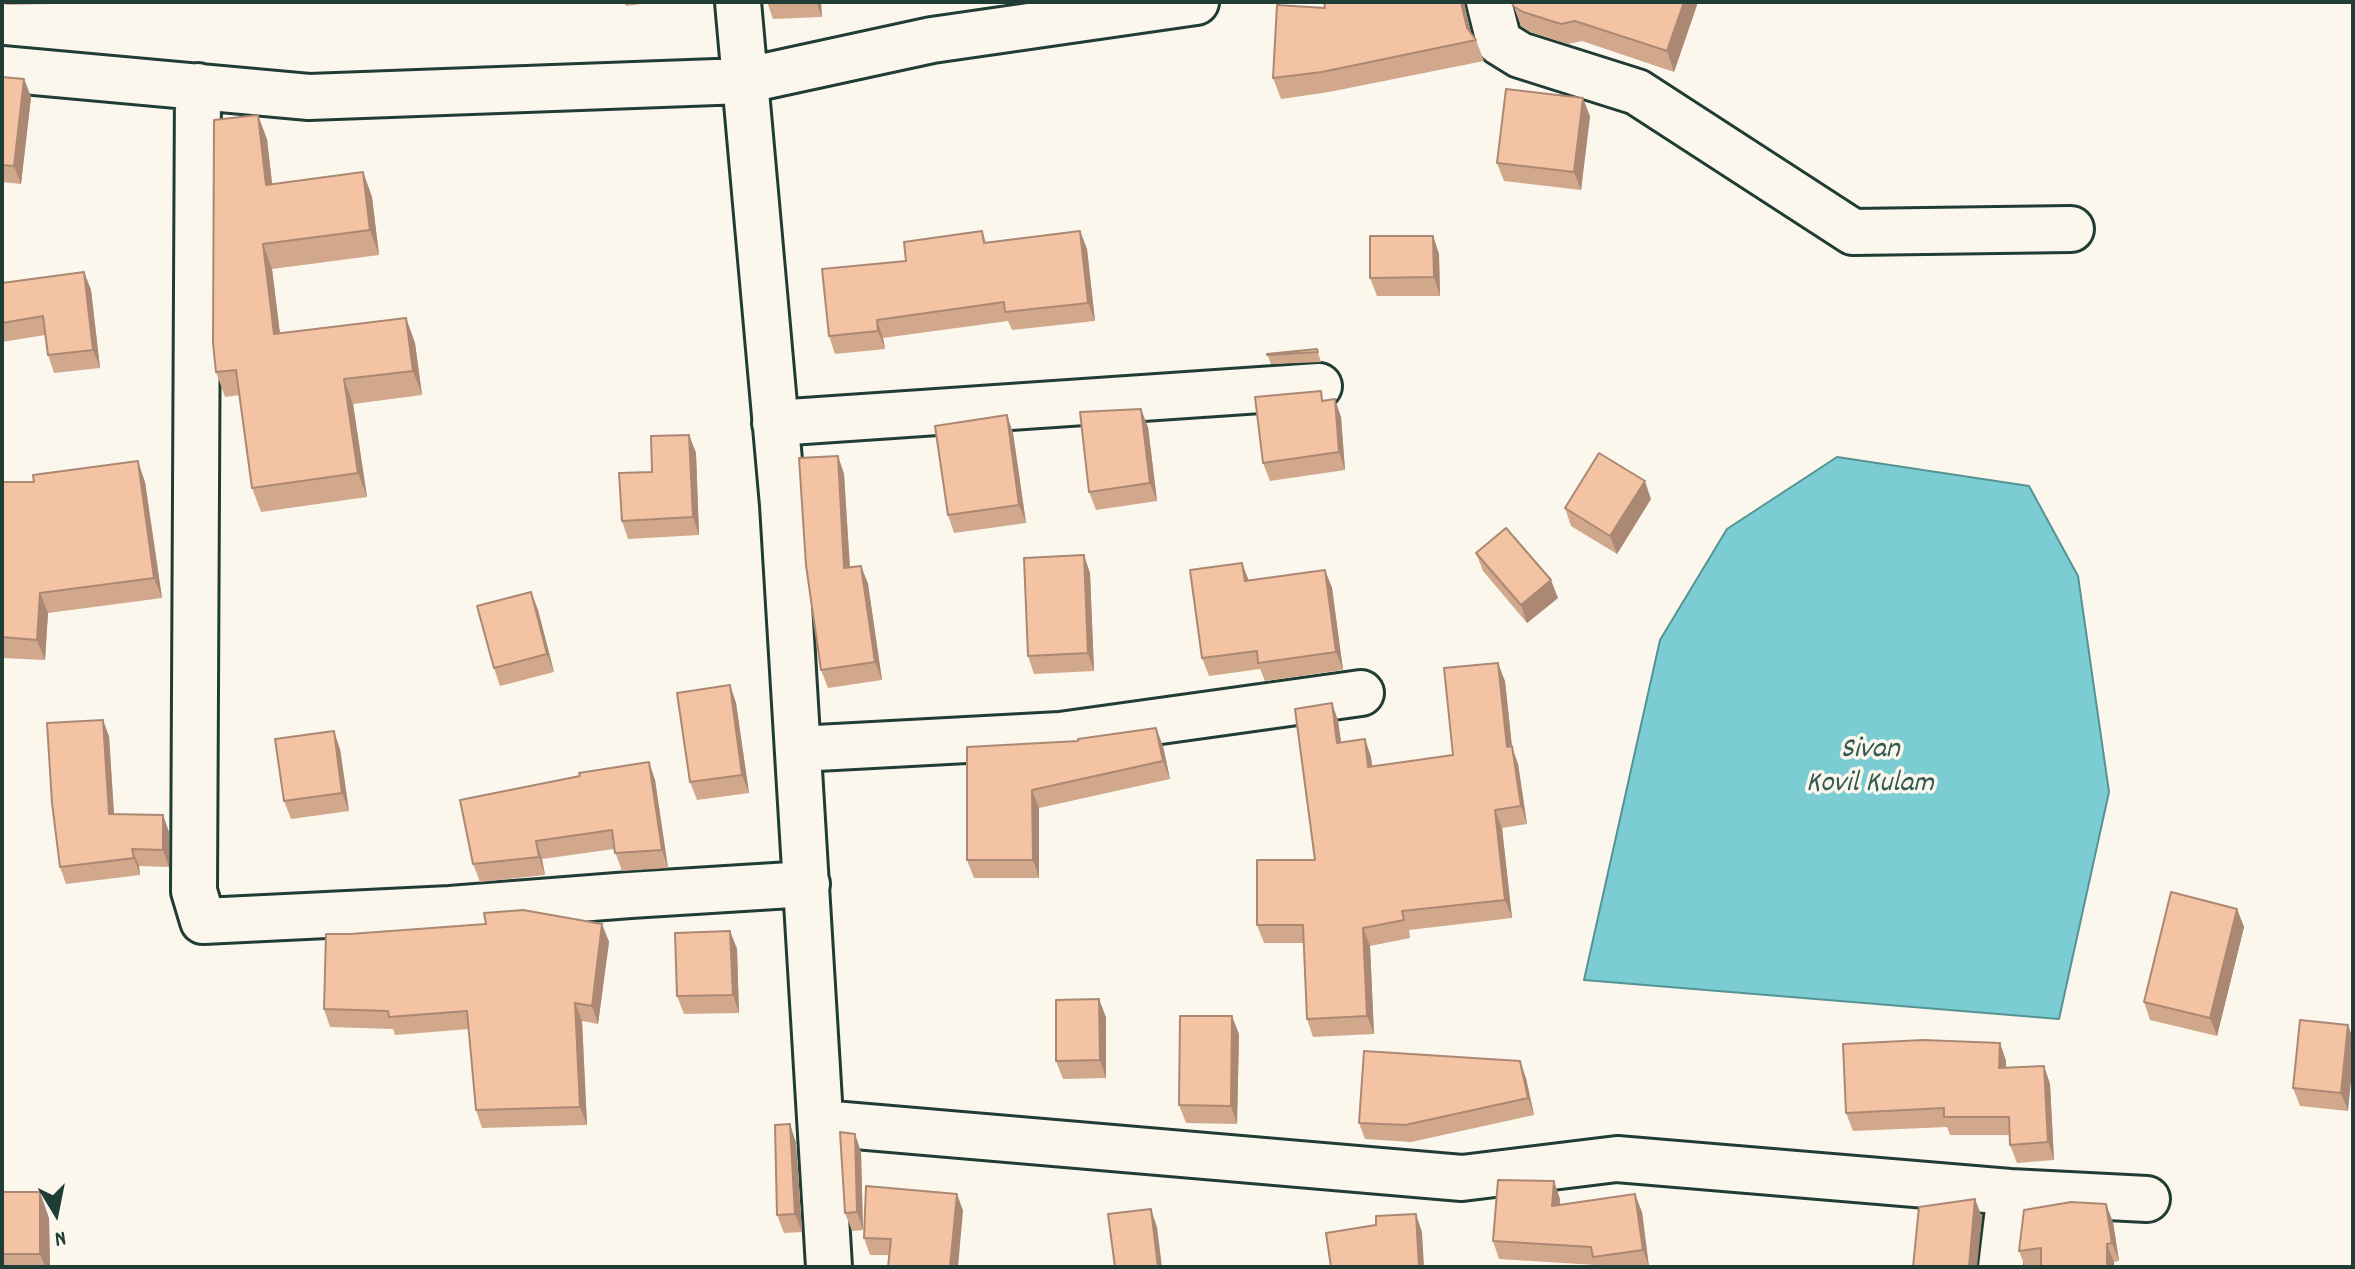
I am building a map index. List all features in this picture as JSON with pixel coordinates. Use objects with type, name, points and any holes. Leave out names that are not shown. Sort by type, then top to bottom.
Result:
[{"type":"street","points":[[738,2],[783,505],[829,1267]]},
{"type":"street","points":[[2,69],[309,97],[743,81],[932,40],[1196,2]]},
{"type":"street","points":[[1489,2],[1499,42],[1520,55],[1637,92],[1853,232],[2071,229]]},
{"type":"street","points":[[198,86],[194,891],[203,921],[450,909],[807,884]]},
{"type":"street","points":[[775,423],[1319,386]]},
{"type":"street","points":[[798,749],[1060,735],[1361,693]]},
{"type":"street","points":[[821,1123],[1462,1178],[1617,1159],[2010,1192],[2147,1199]]},
{"type":"street","points":[[2001,1267],[2010,1192]]},
{"type":"water","name":"Sivan Kovil Kulam","points":[[1837,457],[2029,486],[2078,576],[2109,792],[2059,1019],[1584,980],[1660,640],[1727,529]]},
{"type":"building","points":[[1324,2],[1461,2],[1467,28],[1476,40],[1322,72],[1273,78],[1277,5],[1325,8]]},
{"type":"building","points":[[1512,2],[1684,2],[1667,51],[1575,21],[1561,24],[1523,12]]},
{"type":"building","points":[[2,77],[24,79],[14,166],[2,165]]},
{"type":"building","points":[[1506,89],[1583,98],[1574,172],[1497,163]]},
{"type":"building","points":[[258,115],[266,185],[363,172],[370,230],[263,244],[274,334],[406,318],[413,371],[344,379],[358,473],[252,488],[236,370],[216,372],[213,343],[214,120]]},
{"type":"building","points":[[982,231],[984,243],[1080,231],[1088,303],[1005,312],[1004,302],[877,320],[878,331],[829,336],[822,269],[906,261],[904,242]]},
{"type":"building","points":[[1370,236],[1433,236],[1434,277],[1370,278]]},
{"type":"building","points":[[84,272],[93,350],[48,355],[43,316],[2,323],[2,283]]},
{"type":"building","points":[[1317,349],[1318,352],[1267,355],[1267,354]]},
{"type":"building","points":[[1321,391],[1322,401],[1335,399],[1339,452],[1263,463],[1255,397]]},
{"type":"building","points":[[1141,409],[1150,483],[1089,492],[1080,412]]},
{"type":"building","points":[[1007,415],[1019,505],[948,515],[935,426]]},
{"type":"building","points":[[689,435],[693,517],[622,521],[619,473],[652,472],[651,436]]},
{"type":"building","points":[[1599,453],[1645,481],[1610,536],[1565,508]]},
{"type":"building","points":[[838,456],[844,568],[861,566],[875,662],[821,670],[806,565],[799,458]]},
{"type":"building","points":[[138,461],[154,578],[40,593],[37,640],[2,637],[2,482],[34,482],[33,475]]},
{"type":"building","points":[[1506,528],[1551,580],[1521,605],[1476,553]]},
{"type":"building","points":[[1084,555],[1088,653],[1028,656],[1024,558]]},
{"type":"building","points":[[1242,563],[1245,581],[1325,570],[1336,652],[1258,663],[1257,651],[1202,658],[1190,570]]},
{"type":"building","points":[[531,592],[547,654],[494,668],[477,606]]},
{"type":"building","points":[[1498,663],[1507,747],[1512,746],[1521,806],[1495,810],[1505,900],[1402,911],[1404,920],[1363,928],[1367,1016],[1307,1019],[1303,925],[1257,925],[1257,860],[1315,860],[1295,709],[1332,703],[1337,743],[1365,739],[1368,767],[1453,755],[1444,668]]},
{"type":"building","points":[[730,685],[742,775],[690,782],[677,693]]},
{"type":"building","points":[[103,720],[109,814],[163,815],[163,850],[132,849],[134,858],[60,867],[47,723]]},
{"type":"building","points":[[1156,728],[1163,761],[1032,790],[1033,860],[967,860],[967,747],[1078,741]]},
{"type":"building","points":[[334,731],[342,793],[284,801],[275,739]]},
{"type":"building","points":[[649,762],[662,850],[615,853],[612,830],[536,841],[539,857],[473,864],[460,800],[580,776],[579,773]]},
{"type":"building","points":[[2171,892],[2237,909],[2210,1018],[2144,1002]]},
{"type":"building","points":[[523,910],[602,924],[592,1006],[575,1003],[580,1107],[476,1110],[467,1011],[389,1017],[388,1011],[324,1009],[326,934],[486,924],[484,913]]},
{"type":"building","points":[[730,931],[733,995],[677,996],[675,933]]},
{"type":"building","points":[[1099,999],[1100,1060],[1056,1061],[1056,1000]]},
{"type":"building","points":[[1180,1016],[1232,1016],[1231,1106],[1179,1105]]},
{"type":"building","points":[[2300,1020],[2348,1025],[2341,1093],[2293,1088]]},
{"type":"building","points":[[1923,1040],[2000,1043],[1999,1068],[2044,1066],[2048,1142],[2010,1145],[2009,1117],[1944,1117],[1944,1108],[1846,1113],[1843,1044]]},
{"type":"building","points":[[1364,1051],[1520,1061],[1528,1098],[1405,1125],[1359,1123]]},
{"type":"building","points":[[790,1124],[795,1214],[777,1215],[775,1125]]},
{"type":"building","points":[[840,1132],[855,1134],[857,1212],[845,1213]]},
{"type":"building","points":[[1498,1180],[1554,1181],[1552,1206],[1635,1194],[1643,1250],[1593,1257],[1591,1247],[1493,1241]]},
{"type":"building","points":[[866,1186],[957,1194],[950,1267],[888,1267],[891,1239],[864,1238]]},
{"type":"building","points":[[2,1192],[40,1192],[40,1254],[2,1254]]},
{"type":"building","points":[[1975,1199],[1969,1267],[1913,1267],[1919,1207]]},
{"type":"building","points":[[2071,1202],[2106,1204],[2112,1243],[2107,1244],[2107,1267],[2041,1267],[2041,1248],[2019,1251],[2024,1210]]},
{"type":"building","points":[[1151,1209],[1158,1267],[1115,1267],[1108,1214]]},
{"type":"building","points":[[1416,1214],[1419,1267],[1331,1267],[1326,1233],[1376,1225],[1376,1216]]}]
